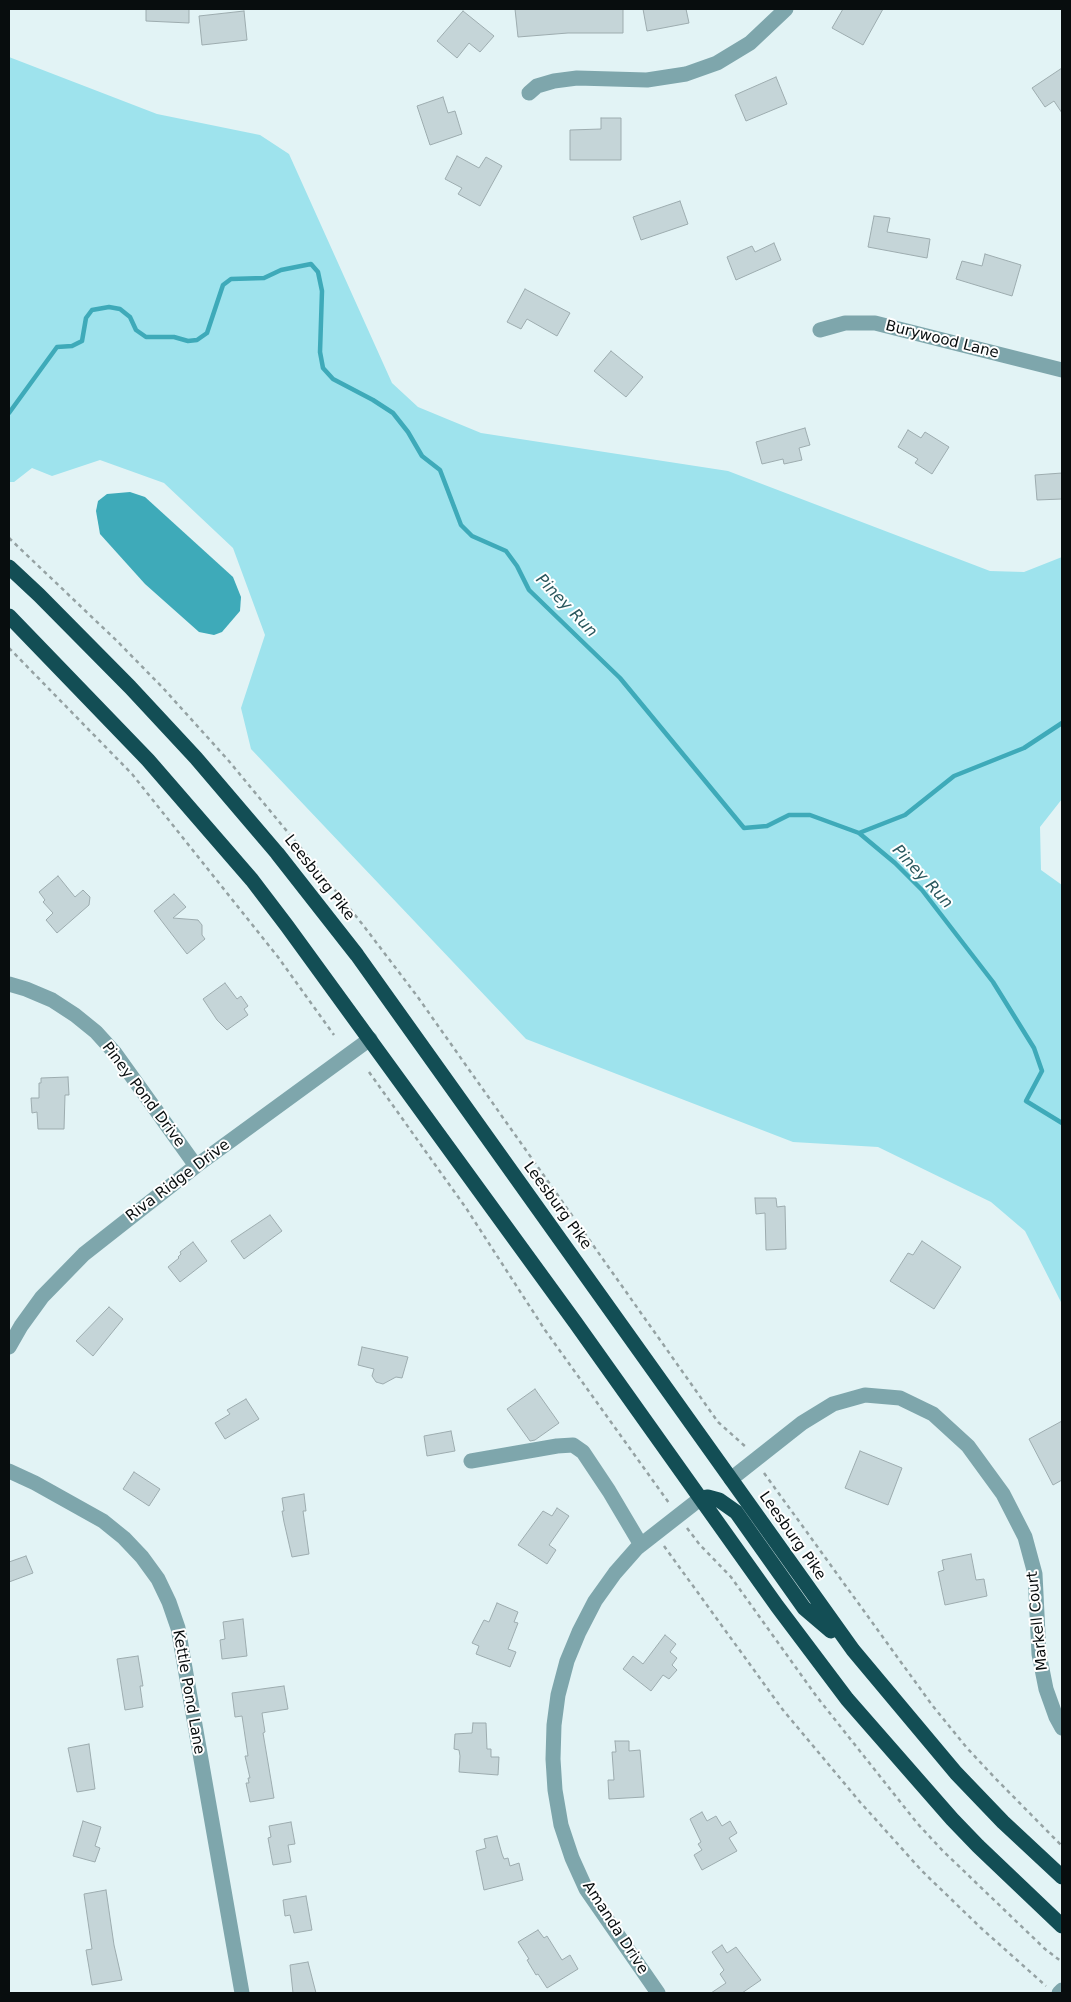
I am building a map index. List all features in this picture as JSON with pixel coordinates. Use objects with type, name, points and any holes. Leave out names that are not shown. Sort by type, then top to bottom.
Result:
[{"type":"highway","name":"Leesburg Pike","points":[[9,568],[39,595],[130,687],[196,758],[278,853],[357,955],[853,1650],[956,1773],[1003,1822],[1062,1878]]},
{"type":"highway","points":[[9,616],[148,760],[217,839],[287,926],[809,1650],[884,1744],[978,1846],[1062,1926]]},
{"type":"highway","points":[[701,1498],[708,1497],[719,1500],[736,1512],[804,1608],[853,1650]]},
{"type":"street","points":[[529,93],[537,86],[554,81],[577,78],[647,80],[686,74],[717,63],[750,43],[786,9]]},
{"type":"street","name":"Burywood Lane","points":[[820,330],[845,323],[875,323],[1062,370]]},
{"type":"street","name":"Piney Pond Drive","points":[[9,984],[52,1000],[96,1032],[115,1053],[196,1166]]},
{"type":"street","name":"Riva Ridge Drive","points":[[9,1347],[21,1326],[42,1297],[66,1270],[84,1254],[196,1166],[370,1039]]},
{"type":"street","name":"Markell Court","points":[[731,1479],[755,1458],[802,1423],[833,1404],[865,1395],[900,1398],[933,1414],[968,1446],[1003,1494],[1025,1537],[1034,1574],[1039,1654],[1046,1689],[1062,1728]]},
{"type":"street","points":[[471,1461],[573,1445],[583,1452],[641,1545]]},
{"type":"street","name":"Kettle Pond Lane","points":[[9,1471],[35,1483],[103,1522],[124,1538],[158,1579],[169,1602],[178,1628],[242,1993]]},
{"type":"street","name":"Amanda Drive","points":[[658,1993],[586,1889],[572,1858],[561,1825],[555,1790],[553,1759],[554,1726],[558,1695],[567,1661],[579,1632],[595,1602],[615,1573],[641,1545],[701,1498]]},
{"type":"path","points":[[9,648],[132,774],[278,957],[334,1035]]},
{"type":"path","points":[[368,1072],[466,1208],[545,1330],[700,1545],[731,1577],[817,1697],[917,1823],[942,1850],[1045,1949],[1062,1962]]},
{"type":"path","points":[[755,1458],[837,1575],[863,1607],[938,1712],[995,1778],[1062,1846]]},
{"type":"path","points":[[654,1533],[783,1710],[854,1795],[922,1870],[988,1934],[1057,1990]]},
{"type":"shaded area","points":[[9,57],[157,114],[260,135],[289,154],[392,383],[418,407],[481,433],[728,471],[990,571],[1024,572],[1062,557],[1062,799],[1040,827],[1041,870],[1062,885],[1062,1304],[1025,1231],[991,1202],[878,1147],[793,1142],[526,1039],[251,749],[241,708],[265,635],[233,548],[164,483],[100,460],[52,476],[32,468],[14,482],[9,482]]},
{"type":"shaded area","points":[[130,492],[145,497],[233,577],[241,597],[240,611],[222,632],[214,635],[199,632],[145,584],[100,534],[96,511],[98,501],[107,494]]},
{"type":"building","points":[[146,9],[189,9],[189,23],[146,21]]},
{"type":"building","points":[[515,9],[623,9],[623,33],[568,33],[518,37]]},
{"type":"building","points":[[643,9],[686,9],[689,23],[647,31]]},
{"type":"building","points":[[843,9],[883,9],[863,45],[832,28]]},
{"type":"building","points":[[244,11],[247,40],[202,45],[199,16]]},
{"type":"building","points":[[463,11],[494,36],[480,52],[469,43],[457,58],[437,41]]},
{"type":"building","points":[[1062,68],[1062,113],[1054,101],[1045,107],[1032,88]]},
{"type":"building","points":[[776,77],[787,104],[746,121],[735,95]]},
{"type":"building","points":[[443,97],[448,113],[455,111],[462,134],[430,145],[417,106]]},
{"type":"building","points":[[601,118],[621,118],[621,160],[570,160],[570,130],[601,129]]},
{"type":"building","points":[[457,156],[479,168],[486,157],[502,166],[480,206],[458,194],[462,188],[445,179]]},
{"type":"building","points":[[680,201],[688,224],[641,240],[633,217]]},
{"type":"building","points":[[874,216],[890,218],[887,232],[930,239],[927,258],[868,247]]},
{"type":"building","points":[[774,243],[781,260],[736,280],[727,257],[752,246],[755,252]]},
{"type":"building","points":[[985,254],[1021,265],[1012,296],[956,279],[962,261],[982,266]]},
{"type":"building","points":[[525,289],[570,313],[557,336],[527,319],[521,329],[507,322]]},
{"type":"building","points":[[611,351],[643,377],[626,397],[594,371]]},
{"type":"building","points":[[805,428],[810,445],[799,448],[802,460],[784,464],[783,459],[762,464],[756,442]]},
{"type":"building","points":[[908,430],[921,438],[925,432],[949,447],[932,474],[915,463],[918,459],[898,447]]},
{"type":"building","points":[[1062,473],[1062,499],[1037,500],[1035,475]]},
{"type":"building","points":[[58,876],[75,897],[83,890],[90,897],[89,905],[57,933],[46,920],[53,913],[43,902],[45,900],[39,892]]},
{"type":"building","points":[[174,894],[186,907],[173,918],[198,920],[202,925],[202,935],[205,939],[187,954],[154,911]]},
{"type":"building","points":[[225,983],[237,999],[241,996],[248,1006],[244,1009],[248,1015],[227,1030],[217,1020],[203,999]]},
{"type":"building","points":[[68,1077],[69,1095],[65,1095],[64,1129],[38,1129],[37,1112],[32,1113],[31,1098],[39,1098],[41,1078]]},
{"type":"building","points":[[755,1198],[776,1198],[777,1207],[785,1206],[786,1249],[766,1250],[765,1213],[756,1214]]},
{"type":"building","points":[[270,1215],[282,1231],[244,1259],[231,1241]]},
{"type":"building","points":[[922,1241],[961,1267],[934,1309],[890,1281],[908,1253],[913,1255]]},
{"type":"building","points":[[193,1242],[207,1261],[180,1282],[168,1267],[179,1258],[180,1252]]},
{"type":"building","points":[[109,1307],[123,1319],[93,1356],[76,1341]]},
{"type":"building","points":[[362,1347],[408,1357],[402,1378],[396,1377],[383,1384],[376,1382],[372,1376],[374,1369],[358,1365]]},
{"type":"building","points":[[535,1389],[559,1423],[535,1440],[530,1441],[507,1409]]},
{"type":"building","points":[[246,1399],[259,1419],[225,1439],[215,1423],[230,1414],[227,1410]]},
{"type":"building","points":[[1062,1421],[1062,1480],[1053,1485],[1029,1439]]},
{"type":"building","points":[[451,1431],[455,1451],[427,1456],[424,1436]]},
{"type":"building","points":[[860,1451],[902,1468],[888,1505],[845,1488]]},
{"type":"building","points":[[134,1472],[160,1489],[149,1506],[123,1489]]},
{"type":"building","points":[[304,1494],[306,1511],[303,1511],[309,1554],[292,1557],[282,1511],[284,1511],[282,1498]]},
{"type":"building","points":[[557,1508],[569,1516],[549,1545],[556,1550],[547,1564],[518,1545],[543,1511],[552,1516]]},
{"type":"building","points":[[971,1554],[976,1580],[984,1579],[987,1596],[945,1605],[938,1572],[944,1570],[942,1560]]},
{"type":"building","points":[[26,1556],[33,1573],[9,1582],[9,1562]]},
{"type":"building","points":[[497,1603],[518,1612],[514,1622],[518,1623],[508,1649],[516,1652],[510,1667],[476,1654],[479,1646],[472,1643],[484,1620],[489,1622]]},
{"type":"building","points":[[243,1619],[247,1656],[222,1659],[220,1640],[225,1639],[223,1622]]},
{"type":"building","points":[[665,1635],[676,1644],[670,1652],[677,1658],[672,1665],[677,1670],[669,1679],[663,1675],[651,1691],[623,1669],[633,1656],[643,1664]]},
{"type":"building","points":[[138,1656],[143,1686],[140,1686],[143,1707],[125,1710],[117,1659]]},
{"type":"building","points":[[284,1686],[288,1709],[262,1713],[265,1732],[263,1733],[274,1798],[250,1802],[246,1783],[249,1783],[248,1778],[250,1778],[245,1756],[248,1756],[242,1716],[235,1717],[232,1693]]},
{"type":"building","points":[[473,1723],[486,1723],[487,1749],[491,1749],[491,1757],[499,1757],[498,1775],[459,1772],[460,1756],[459,1750],[454,1749],[455,1734],[472,1733]]},
{"type":"building","points":[[615,1741],[629,1741],[629,1751],[640,1750],[644,1797],[609,1799],[608,1780],[614,1780],[612,1752],[616,1752]]},
{"type":"building","points":[[89,1744],[95,1789],[77,1792],[68,1748]]},
{"type":"building","points":[[702,1812],[707,1821],[716,1816],[722,1826],[730,1821],[737,1833],[729,1838],[737,1851],[702,1870],[694,1855],[702,1850],[698,1844],[701,1842],[690,1819]]},
{"type":"building","points":[[83,1821],[101,1827],[95,1846],[100,1848],[95,1862],[73,1856]]},
{"type":"building","points":[[291,1822],[295,1844],[288,1845],[291,1862],[273,1865],[268,1838],[271,1837],[269,1826]]},
{"type":"building","points":[[497,1836],[504,1859],[508,1858],[510,1866],[519,1863],[523,1880],[484,1890],[476,1851],[486,1848],[484,1839]]},
{"type":"building","points":[[106,1890],[114,1945],[122,1980],[92,1985],[86,1950],[92,1949],[84,1894]]},
{"type":"building","points":[[306,1896],[312,1930],[294,1933],[290,1915],[285,1916],[283,1900]]},
{"type":"building","points":[[538,1930],[544,1938],[547,1936],[562,1960],[570,1955],[578,1969],[547,1988],[538,1974],[536,1975],[527,1960],[529,1959],[518,1942]]},
{"type":"building","points":[[722,1945],[727,1953],[736,1947],[761,1980],[742,1993],[711,1993],[726,1983],[720,1974],[724,1970],[712,1952]]},
{"type":"building","points":[[308,1962],[316,1993],[293,1993],[290,1965]]},
{"type":"waterway","name":"Piney Run","points":[[9,413],[57,347],[72,346],[82,341],[86,318],[92,310],[109,307],[120,309],[130,317],[136,330],[146,337],[174,337],[188,341],[197,340],[207,333],[223,285],[231,279],[264,278],[281,270],[311,264],[318,272],[322,291],[320,352],[323,368],[333,379],[393,413],[408,432],[422,456],[440,470],[461,525],[472,536],[506,551],[517,566],[529,590],[620,678],[744,828],[767,826],[789,815],[810,815],[859,833],[895,863],[922,890],[993,982],[1034,1048],[1042,1071],[1026,1101],[1062,1123]]},
{"type":"waterway","points":[[859,833],[905,815],[954,776],[1024,748],[1062,723]]}]
